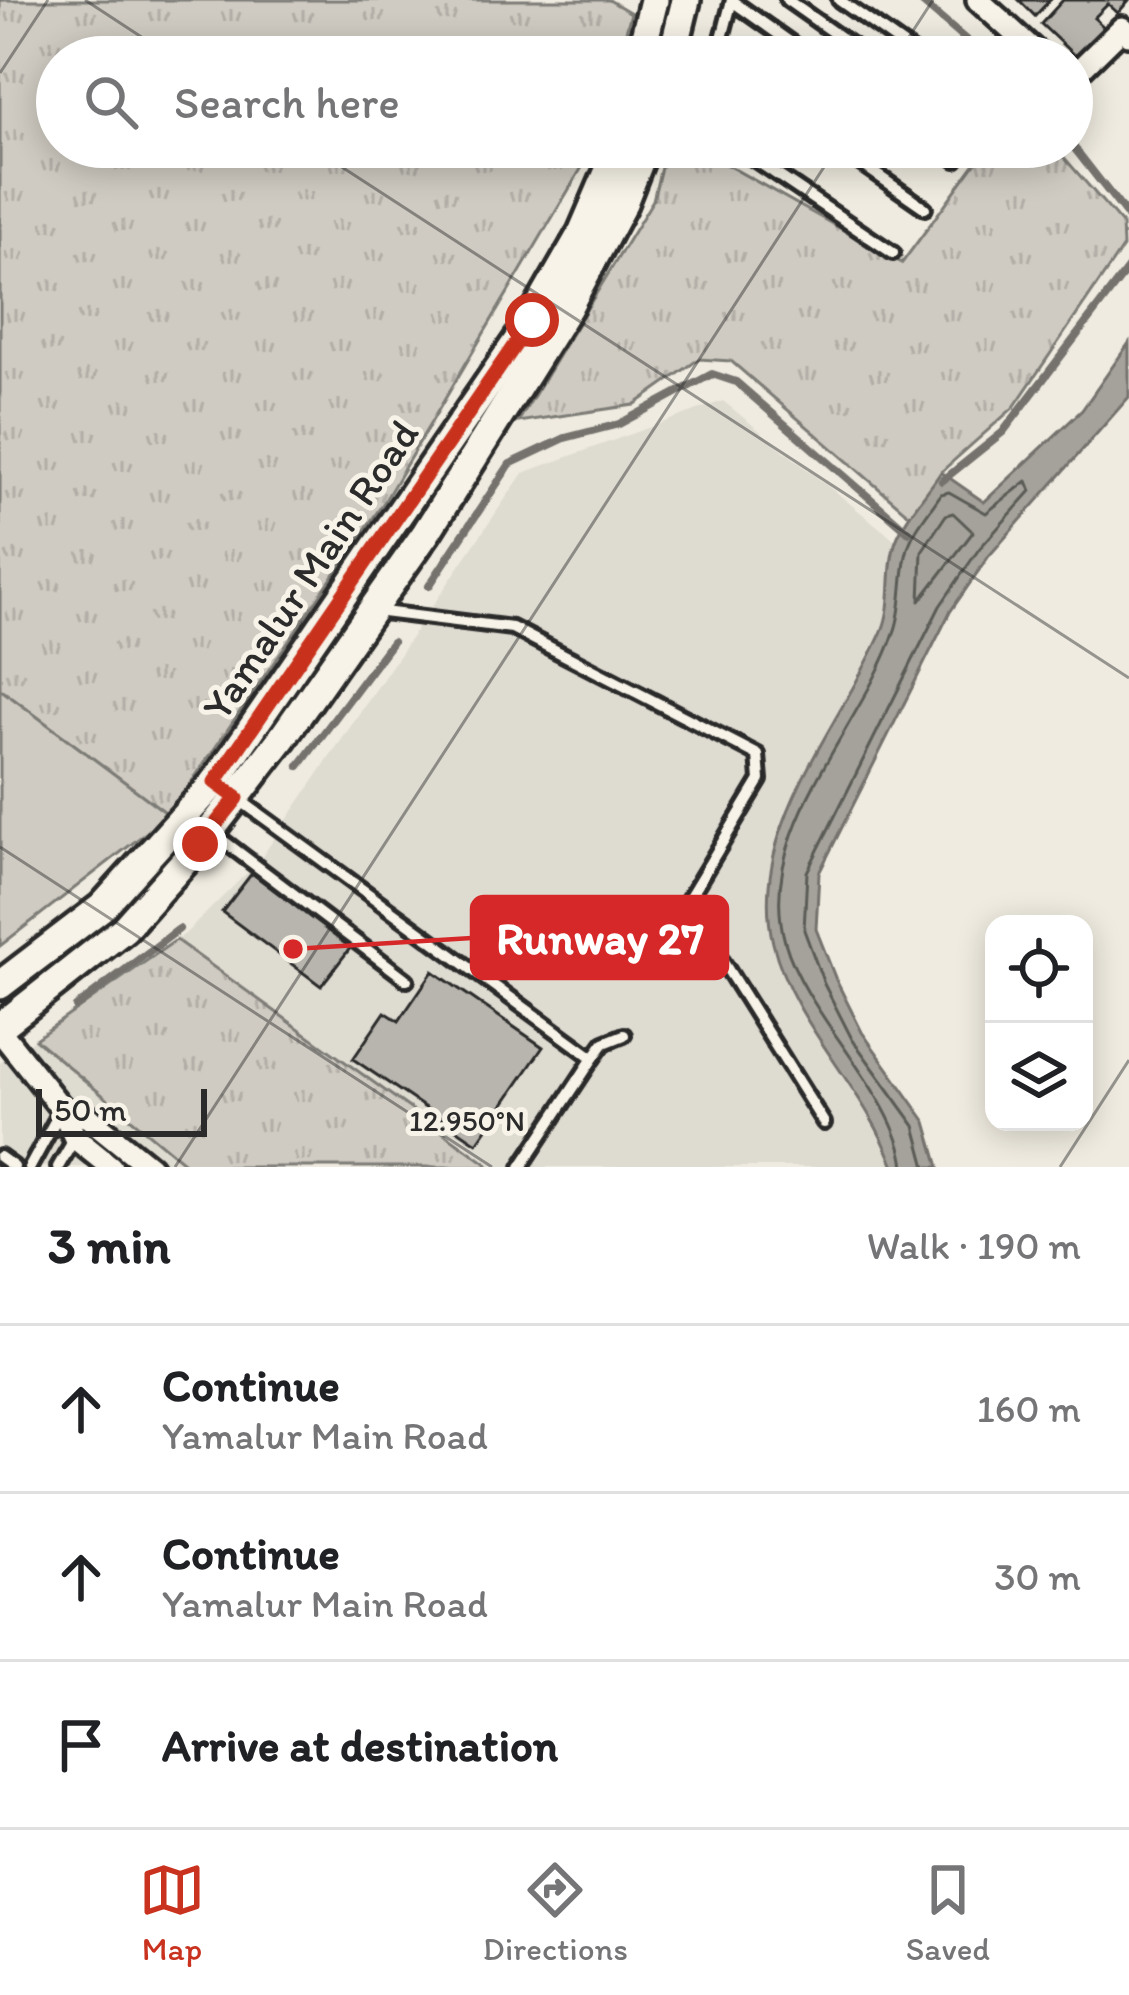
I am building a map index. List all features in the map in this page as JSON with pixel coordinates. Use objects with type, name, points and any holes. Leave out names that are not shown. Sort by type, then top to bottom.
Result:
[{"type":"street","points":[[645,36],[654,0]]},
{"type":"street","points":[[677,36],[686,0]]},
{"type":"street","points":[[978,0],[1018,36]]},
{"type":"street","points":[[1093,56],[1122,28],[1129,34]]},
{"type":"street","name":"Yamalur Main Road","points":[[0,1029],[124,929],[210,831],[226,790],[532,320],[582,233],[610,168]]},
{"type":"street","name":"Yamalur Main Road","points":[[0,985],[102,907],[226,790],[371,610],[568,307],[637,168]]},
{"type":"street","points":[[0,1029],[62,1109],[76,1138],[111,1167]]},
{"type":"street","points":[[62,1109],[88,1117],[150,1167]]},
{"type":"lane","points":[[787,0],[838,36]]},
{"type":"lane","points":[[839,0],[890,36]]},
{"type":"lane","points":[[723,36],[732,1],[781,36]]},
{"type":"lane","points":[[767,168],[893,253]]},
{"type":"lane","points":[[867,168],[925,208]]},
{"type":"lane","points":[[371,610],[512,628],[758,755],[760,780],[686,903],[824,1123]]},
{"type":"lane","points":[[226,790],[593,1058]]},
{"type":"lane","points":[[210,831],[407,980]]},
{"type":"lane","points":[[521,1167],[604,1043],[624,1035]]},
{"type":"lane","points":[[31,1167],[62,1109]]},
{"type":"lane","points":[[58,1167],[76,1138]]},
{"type":"lane","points":[[0,1157],[14,1167]]},
{"type":"shaded area","points":[[723,401],[896,541],[884,626],[781,824],[894,1167],[0,1167],[0,1063],[185,934],[259,861],[523,473]]},
{"type":"green space","points":[[0,0],[609,0],[631,13],[625,36],[36,36],[36,168],[582,168],[384,502],[169,815],[0,689]]},
{"type":"green space","points":[[661,168],[732,168],[902,263],[972,168],[1073,168],[1122,224],[1123,247],[1014,407],[941,472],[912,517],[731,361],[699,359],[634,405],[518,422],[653,200]]},
{"type":"green space","points":[[0,689],[169,815],[0,946]]},
{"type":"green space","points":[[176,940],[487,1164],[485,1167],[189,1167],[35,1039]]},
{"type":"water","points":[[1129,343],[1129,397],[989,556],[950,612],[819,873],[816,929],[836,980],[862,1032],[926,1122],[939,1167],[894,1167],[866,1110],[783,973],[773,943],[768,901],[773,860],[802,781],[882,631],[893,552],[911,514],[941,472],[984,502],[1082,410]]},
{"type":"building","points":[[1019,0],[1050,0],[1035,16]]},
{"type":"building","points":[[1063,0],[1129,0],[1118,13],[1108,4],[1094,18],[1105,28],[1093,41],[1093,36],[1054,36],[1041,24]]},
{"type":"building","points":[[252,873],[351,947],[321,986],[222,912]]},
{"type":"building","points":[[433,971],[543,1047],[477,1143],[353,1059],[385,1012],[399,1021]]},
{"type":"waterway","points":[[919,0],[961,36]]},
{"type":"waterway","points":[[1090,168],[1129,218]]},
{"type":"waterway","points":[[942,481],[1003,432],[1129,267]]},
{"type":"waterway","points":[[429,586],[510,464],[565,438],[619,424],[712,374],[736,382],[909,532]]},
{"type":"waterway","points":[[299,766],[392,642]]},
{"type":"waterway","points":[[76,1007],[179,929]]},
{"type":"place","name":"Runway 27","points":[[293,949]]},
{"type":"route","points":[[200,844],[237,798],[215,782],[532,320]]}]
